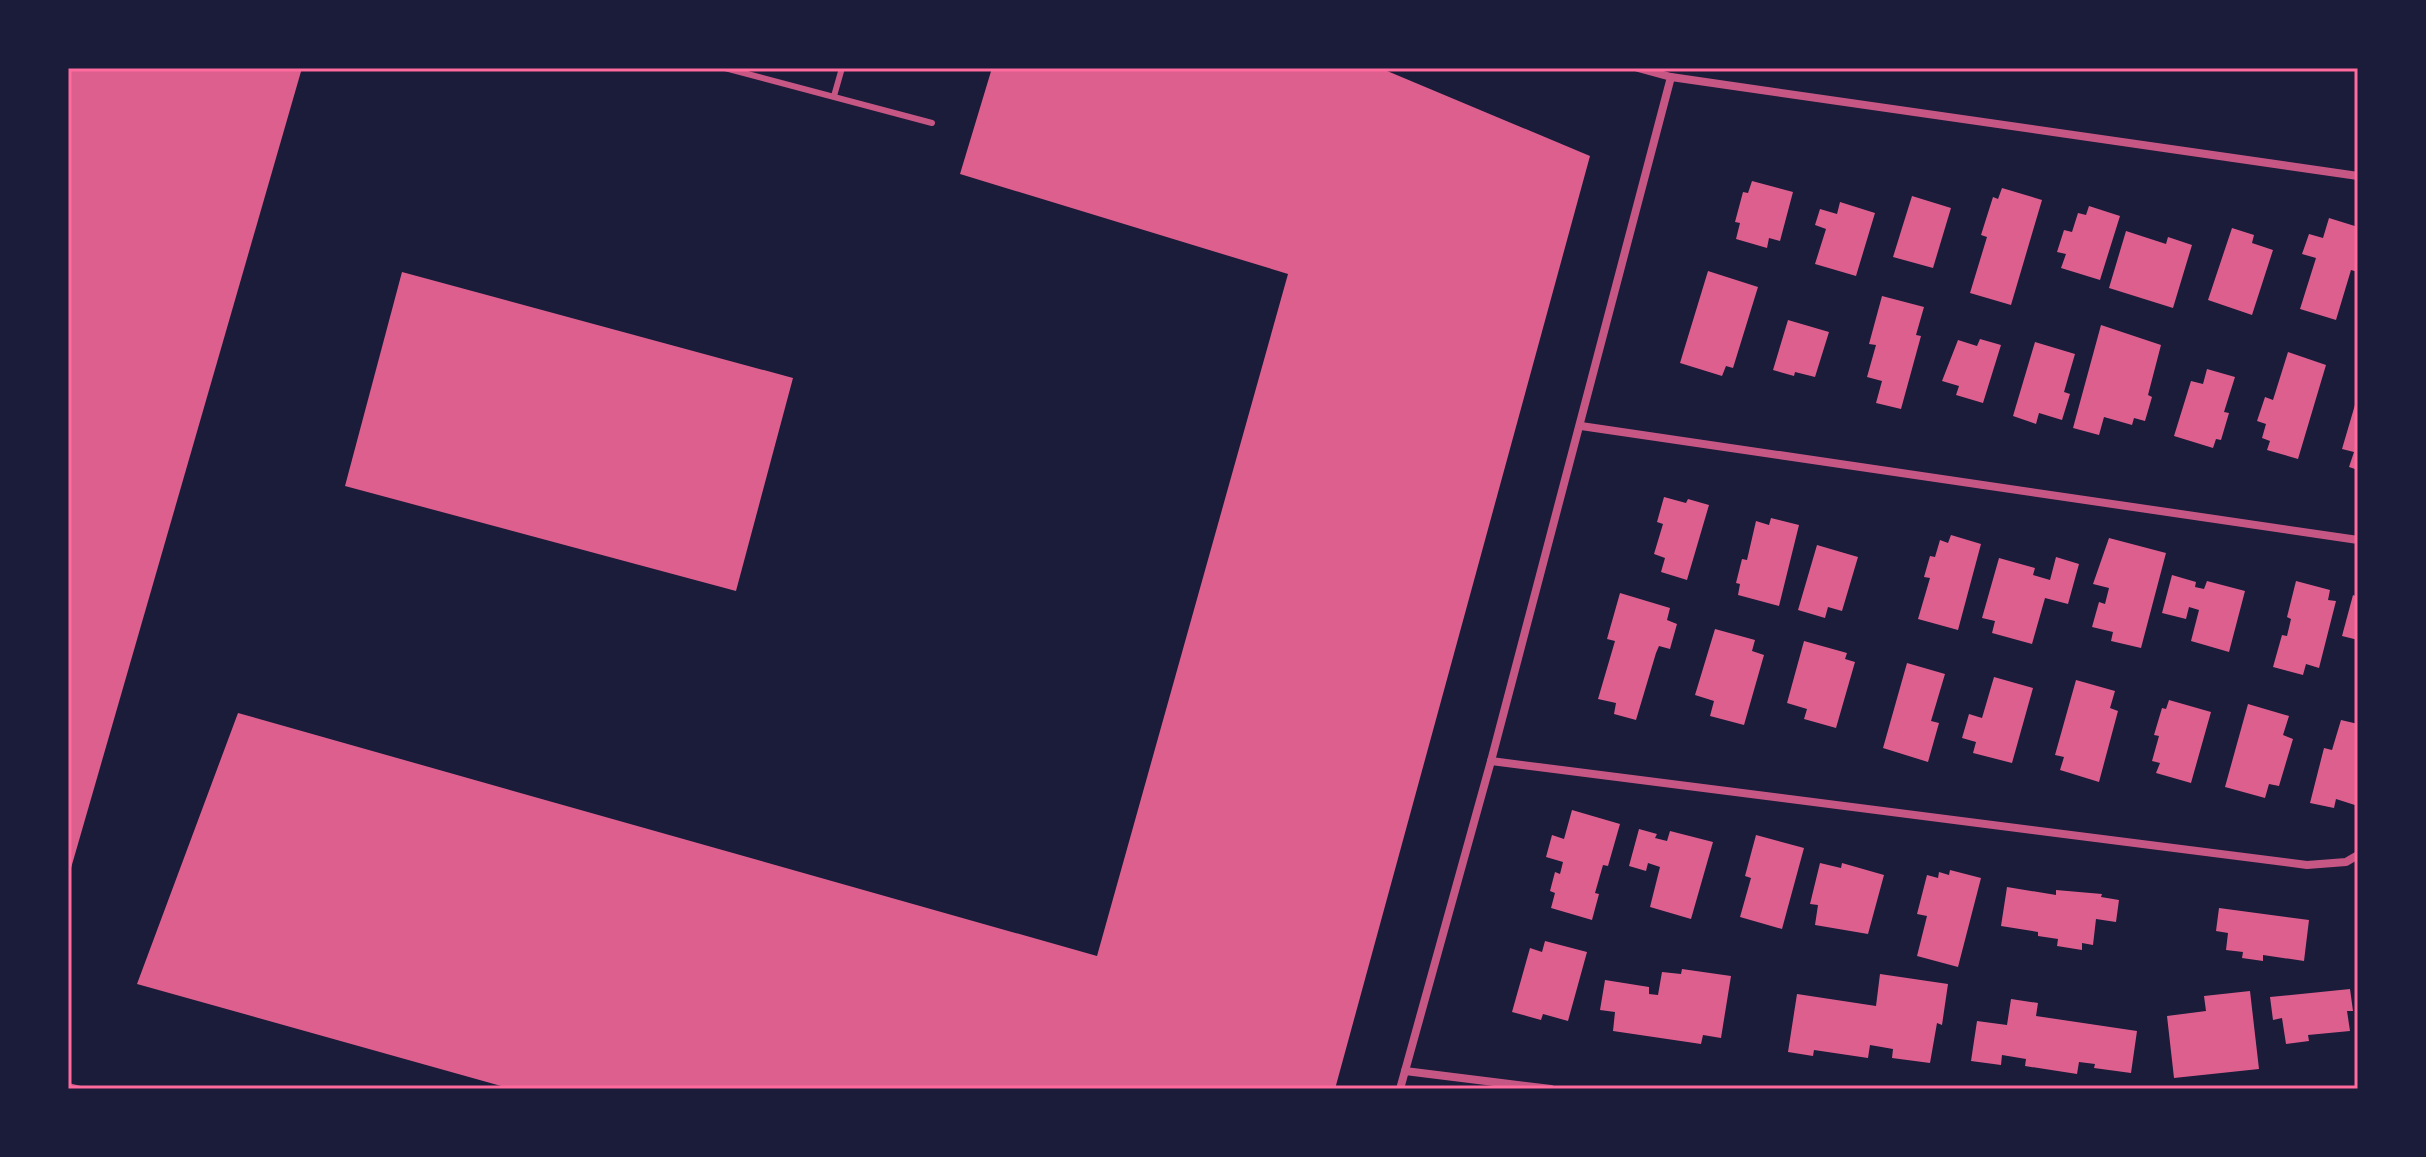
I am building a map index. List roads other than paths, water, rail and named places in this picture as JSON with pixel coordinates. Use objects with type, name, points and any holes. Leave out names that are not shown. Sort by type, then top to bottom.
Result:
[{"type":"street","points":[[1638,68],[1671,77],[2358,176]]},
{"type":"street","points":[[1400,1089],[1581,426],[1671,77]]},
{"type":"street","points":[[1581,426],[2358,540]]},
{"type":"street","points":[[1491,761],[2307,865],[2346,862],[2358,855]]},
{"type":"street","points":[[1405,1071],[1551,1089]]},
{"type":"lane","points":[[725,68],[932,123]]},
{"type":"lane","points":[[834,96],[842,68]]},
{"type":"lane","points":[[68,1086],[80,1089]]}]
